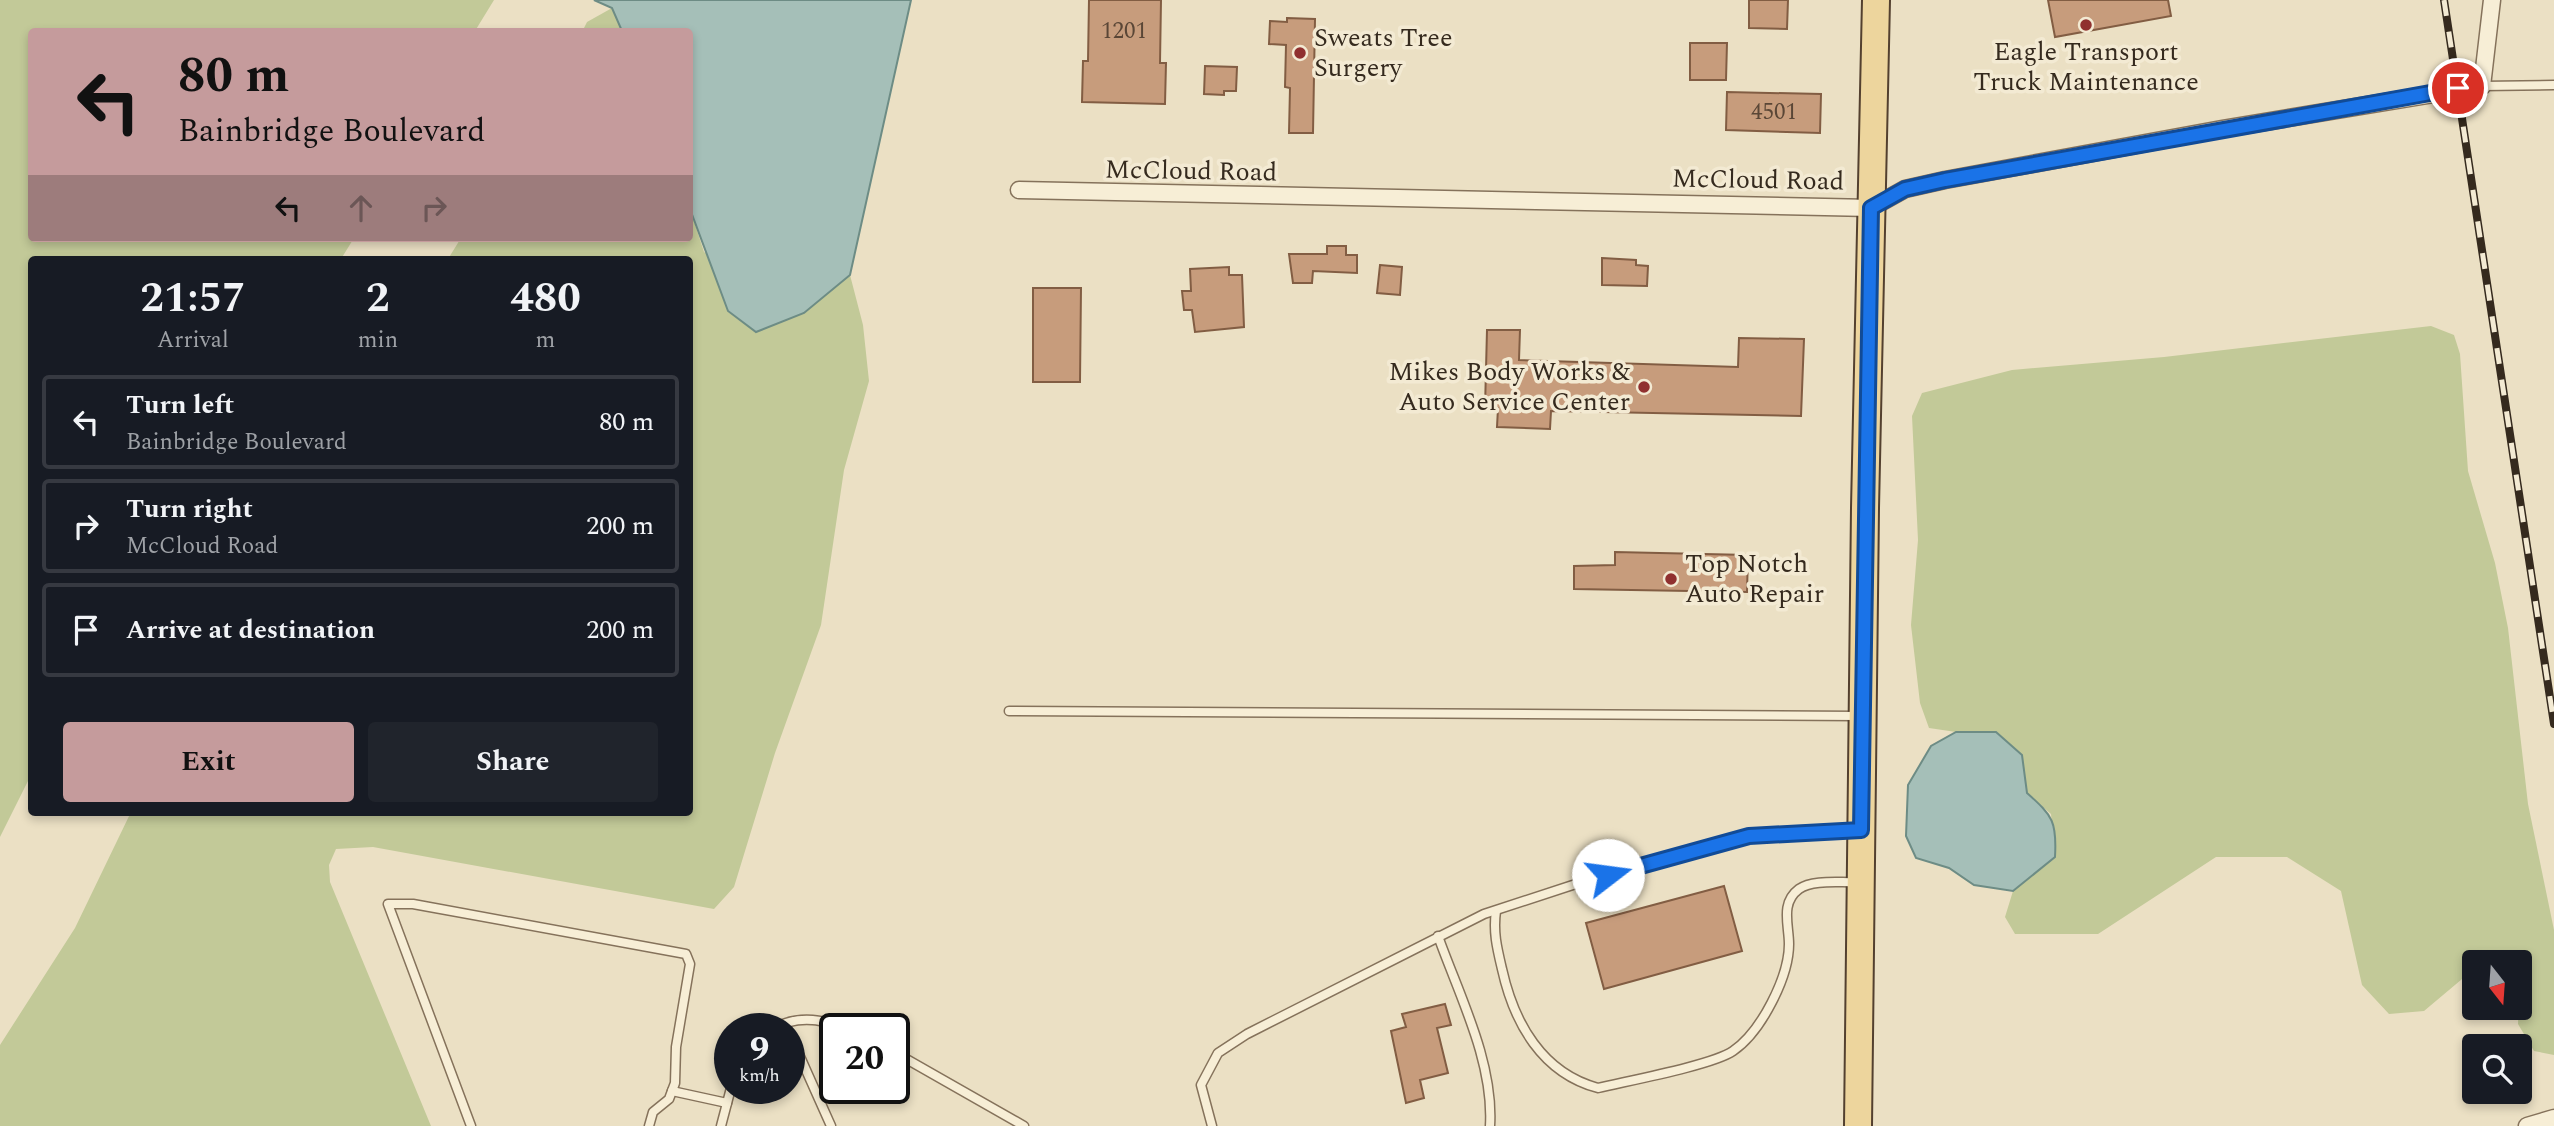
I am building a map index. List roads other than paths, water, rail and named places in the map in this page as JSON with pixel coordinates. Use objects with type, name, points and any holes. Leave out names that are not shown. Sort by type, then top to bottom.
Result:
[{"type":"main road","points":[[1858,1126],[1862,716],[1876,0]]},
{"type":"street","points":[[2482,86],[2492,0]]},
{"type":"street","name":"McCloud Road","points":[[1019,190],[1871,208],[1905,189],[1945,180],[2222,129],[2482,86]]},
{"type":"street","points":[[2527,1126],[2554,1118]]},
{"type":"lane","points":[[2482,86],[2554,85]]},
{"type":"lane","points":[[1010,711],[1862,716]]},
{"type":"lane","points":[[1212,1126],[1201,1085],[1218,1053],[1247,1034],[1438,936],[1496,911],[1585,881],[1749,836],[1861,830]]},
{"type":"lane","points":[[1496,911],[1493,931],[1508,998],[1522,1029],[1551,1064],[1577,1082],[1598,1088],[1733,1052],[1762,1019],[1783,976],[1789,944],[1786,914],[1790,900],[1799,889],[1811,884],[1860,882]]},
{"type":"lane","points":[[471,1126],[388,904],[413,904],[686,954],[690,964],[672,1091],[669,1099],[653,1112],[649,1126]]},
{"type":"lane","points":[[1438,936],[1480,1052],[1491,1111],[1490,1126]]},
{"type":"lane","points":[[910,1061],[1024,1126]]},
{"type":"lane","points":[[805,1067],[831,1126]]},
{"type":"lane","points":[[672,1091],[714,1100]]},
{"type":"lane","points":[[722,1126],[727,1104]]},
{"type":"water","points":[[594,0],[911,0],[850,275],[804,313],[756,332],[728,311],[693,217],[693,28],[621,28],[612,8]]},
{"type":"water","points":[[1956,732],[1996,732],[2022,755],[2027,793],[2052,820],[2055,857],[2013,891],[1974,885],[1949,868],[1916,858],[1906,836],[1908,785],[1931,746]]},
{"type":"railway","points":[[2444,0],[2554,724]]},
{"type":"place","name":"Eagle Transport Truck Maintenance","points":[[2086,25]]},
{"type":"place","name":"Sweats Tree Surgery","points":[[1300,53]]},
{"type":"place","name":"Mikes Body Works & Auto Service Center","points":[[1644,387]]},
{"type":"place","name":"Top Notch Auto Repair","points":[[1671,579]]}]
